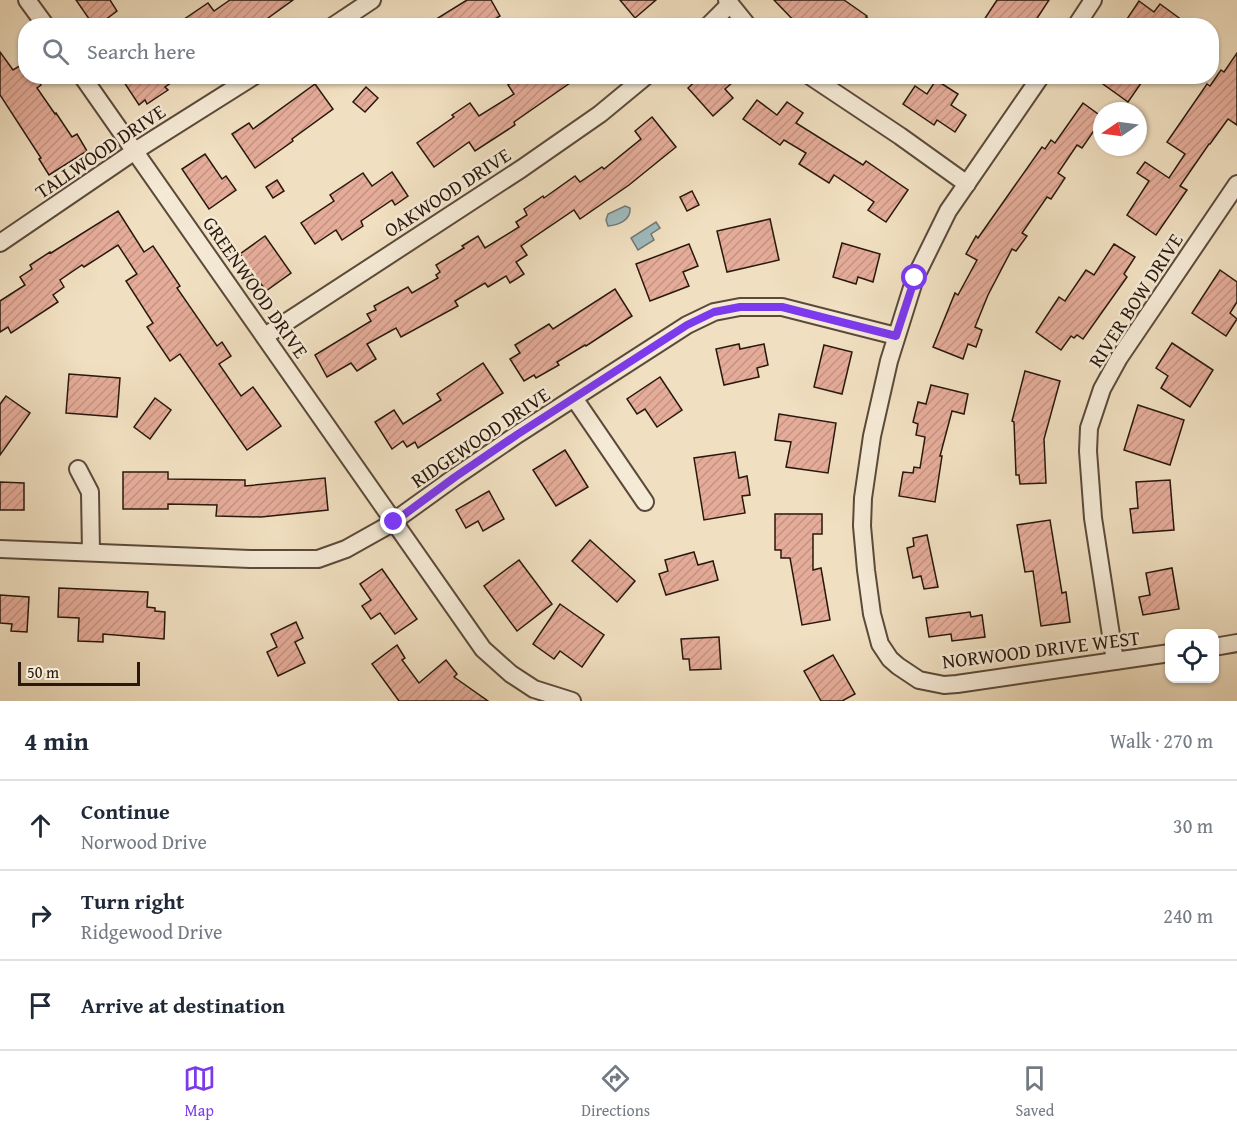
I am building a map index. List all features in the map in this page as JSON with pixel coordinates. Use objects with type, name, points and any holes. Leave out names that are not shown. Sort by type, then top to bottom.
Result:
[{"type":"street","points":[[27,0],[40,18]]},
{"type":"street","points":[[345,18],[372,0]]},
{"type":"street","points":[[1082,18],[1094,0]]},
{"type":"street","points":[[715,18],[729,2],[742,18]]},
{"type":"street","name":"GREENWOOD DRIVE","points":[[88,84],[483,649],[534,689],[572,701]]},
{"type":"street","name":"TALLWOOD DRIVE","points":[[0,243],[135,151],[241,84]]},
{"type":"street","name":"OAKWOOD DRIVE","points":[[265,336],[521,169],[600,114],[636,84]]},
{"type":"street","points":[[822,84],[967,184]]},
{"type":"street","points":[[896,336],[912,286],[948,211],[1036,84]]},
{"type":"street","name":"RIVER BOW DRIVE","points":[[1114,661],[1093,518],[1088,451],[1089,428],[1102,389],[1119,358],[1237,184]]},
{"type":"street","name":"RIDGEWOOD DRIVE","points":[[0,549],[318,559],[346,549],[394,522],[518,434],[687,325],[714,312],[740,307],[782,307],[896,336]]},
{"type":"street","name":"NORWOOD DRIVE WEST","points":[[896,336],[872,436],[863,498],[862,526],[872,614],[880,644],[890,659],[919,680],[944,685],[1165,655]]},
{"type":"street","points":[[574,398],[645,502]]},
{"type":"street","points":[[78,469],[90,492],[91,552]]},
{"type":"street","points":[[1219,646],[1237,644]]},
{"type":"water","points":[[625,206],[630,208],[629,216],[620,223],[608,226],[606,220],[608,214]]},
{"type":"water","points":[[656,222],[660,228],[651,234],[654,240],[638,250],[631,238]]},
{"type":"building","points":[[76,0],[110,0],[117,11],[108,18],[88,18]]},
{"type":"building","points":[[230,0],[293,0],[268,18],[186,18],[208,3],[214,11]]},
{"type":"building","points":[[467,0],[491,0],[500,16],[497,18],[438,18]]},
{"type":"building","points":[[620,0],[656,0],[635,18]]},
{"type":"building","points":[[774,0],[844,0],[867,18],[791,18]]},
{"type":"building","points":[[997,0],[1049,0],[1037,18],[985,18]]},
{"type":"building","points":[[1139,1],[1154,12],[1160,4],[1179,18],[1128,18]]},
{"type":"building","points":[[0,52],[13,70],[18,67],[18,84],[40,84],[37,88],[55,114],[72,137],[77,134],[87,151],[49,175],[39,159],[41,158],[0,95]]},
{"type":"building","points":[[1237,53],[1237,125],[1228,119],[1209,144],[1180,186],[1187,190],[1156,235],[1127,215],[1149,181],[1137,173],[1145,162],[1169,178],[1185,154],[1167,142],[1207,84],[1210,86],[1219,84],[1219,73],[1221,70],[1224,72]]},
{"type":"building","points":[[125,84],[169,84],[165,87],[168,90],[147,104],[145,100],[139,105]]},
{"type":"building","points":[[315,84],[333,109],[255,168],[232,134],[249,123],[253,129]]},
{"type":"building","points":[[569,84],[514,122],[515,125],[475,151],[469,142],[434,167],[417,143],[470,103],[479,116],[514,94],[508,85]]},
{"type":"building","points":[[692,84],[731,84],[725,89],[733,98],[713,116],[688,88]]},
{"type":"building","points":[[933,84],[942,84],[958,94],[951,105],[966,115],[955,132],[937,120],[934,125],[903,104],[915,86],[927,94]]},
{"type":"building","points":[[1103,84],[1140,84],[1128,102]]},
{"type":"building","points":[[366,87],[378,98],[365,112],[353,102]]},
{"type":"building","points":[[757,100],[777,115],[787,102],[803,113],[796,123],[863,165],[866,161],[908,190],[886,222],[868,210],[874,202],[834,175],[829,183],[799,164],[806,153],[784,140],[780,145],[743,119]]},
{"type":"building","points":[[1083,103],[1093,110],[1093,132],[1082,148],[1077,145],[1058,173],[1065,178],[1051,199],[1047,197],[1022,233],[1027,236],[1016,251],[1012,249],[988,295],[975,327],[982,330],[976,347],[968,344],[963,359],[933,347],[955,293],[958,295],[977,260],[966,254],[976,236],[978,238],[1042,147],[1045,149],[1051,140],[1055,143]]},
{"type":"building","points":[[652,117],[676,147],[629,185],[580,219],[574,210],[521,246],[527,255],[516,262],[524,274],[510,283],[506,276],[488,287],[485,283],[455,301],[458,306],[401,337],[396,328],[367,344],[376,359],[357,371],[351,363],[327,377],[315,355],[371,321],[367,314],[376,310],[374,306],[408,287],[412,293],[438,278],[436,275],[440,272],[436,265],[464,248],[462,246],[478,236],[485,248],[519,227],[516,222],[527,215],[524,209],[575,176],[580,182],[602,167],[604,169],[641,139],[635,131]]},
{"type":"building","points":[[205,154],[222,179],[226,176],[236,190],[209,209],[182,169]]},
{"type":"building","points":[[392,172],[408,196],[395,205],[392,200],[361,221],[363,226],[342,240],[336,230],[315,244],[301,223],[334,201],[330,195],[363,173],[372,186]]},
{"type":"building","points":[[277,180],[284,191],[273,198],[266,187]]},
{"type":"building","points":[[692,191],[699,205],[687,211],[680,197]]},
{"type":"building","points":[[118,211],[144,252],[153,246],[180,286],[177,288],[217,346],[222,342],[231,356],[219,364],[241,396],[253,387],[281,426],[247,450],[180,354],[170,361],[147,327],[153,323],[126,281],[137,274],[118,245],[60,280],[64,287],[53,295],[58,302],[11,333],[8,327],[0,332],[0,301],[25,285],[20,277],[32,269],[30,265]]},
{"type":"building","points":[[770,219],[779,260],[727,272],[717,231]]},
{"type":"building","points":[[265,236],[291,273],[266,291],[240,254]]},
{"type":"building","points":[[842,243],[880,254],[873,282],[858,277],[856,284],[833,277]]},
{"type":"building","points":[[689,244],[698,266],[683,272],[689,286],[650,301],[636,264]]},
{"type":"building","points":[[1114,244],[1135,257],[1124,274],[1127,277],[1083,339],[1077,335],[1074,338],[1071,336],[1061,350],[1036,332],[1059,297],[1065,301],[1086,270],[1094,275]]},
{"type":"building","points":[[1220,270],[1237,282],[1237,302],[1230,313],[1237,319],[1226,336],[1192,313]]},
{"type":"building","points":[[615,289],[632,316],[557,362],[559,365],[536,378],[534,375],[524,381],[510,359],[520,353],[515,345],[549,324],[553,329]]},
{"type":"building","points":[[1172,343],[1213,370],[1190,407],[1161,388],[1168,376],[1156,368]]},
{"type":"building","points":[[739,344],[740,349],[764,344],[768,365],[757,368],[759,377],[724,385],[716,349]]},
{"type":"building","points":[[824,345],[852,352],[842,394],[814,387]]},
{"type":"building","points":[[483,363],[503,393],[418,448],[415,442],[407,447],[403,441],[392,449],[375,422],[394,410],[403,424],[441,400],[437,394]]},
{"type":"building","points":[[1025,371],[1060,381],[1044,439],[1046,483],[1020,484],[1019,475],[1016,475],[1014,422],[1012,421]]},
{"type":"building","points":[[69,374],[120,378],[117,417],[66,413]]},
{"type":"building","points":[[660,377],[682,410],[657,427],[645,409],[637,414],[627,399]]},
{"type":"building","points":[[931,385],[968,394],[964,414],[952,411],[940,456],[942,456],[935,502],[899,496],[903,472],[913,473],[914,467],[920,468],[925,437],[916,435],[918,424],[913,422],[918,402],[926,404]]},
{"type":"building","points":[[6,396],[30,413],[0,455],[0,404]]},
{"type":"building","points":[[155,398],[171,410],[150,439],[134,427]]},
{"type":"building","points":[[1138,405],[1184,420],[1170,465],[1124,450]]},
{"type":"building","points":[[779,414],[836,423],[828,473],[786,467],[791,442],[775,440]]},
{"type":"building","points":[[565,450],[588,487],[556,506],[533,470]]},
{"type":"building","points":[[735,452],[739,478],[747,476],[750,495],[742,496],[745,513],[704,520],[694,458]]},
{"type":"building","points":[[123,472],[168,472],[168,479],[245,480],[245,486],[325,478],[328,510],[261,517],[216,516],[217,505],[168,504],[168,509],[123,509]]},
{"type":"building","points":[[1170,480],[1174,530],[1133,533],[1130,509],[1138,508],[1136,482]]},
{"type":"building","points":[[0,482],[24,483],[24,510],[0,510]]},
{"type":"building","points":[[489,491],[504,519],[483,531],[478,521],[466,528],[456,510]]},
{"type":"building","points":[[775,514],[822,514],[822,534],[813,534],[813,570],[821,568],[830,620],[802,625],[790,558],[781,558],[781,550],[775,550]]},
{"type":"building","points":[[1050,520],[1062,593],[1066,592],[1070,622],[1041,626],[1033,571],[1025,572],[1017,525]]},
{"type":"building","points":[[927,535],[938,587],[924,589],[921,576],[913,578],[907,548],[914,546],[913,538]]},
{"type":"building","points":[[590,540],[635,581],[617,602],[572,561]]},
{"type":"building","points":[[694,552],[698,565],[713,561],[718,580],[666,595],[659,574],[668,571],[665,560]]},
{"type":"building","points":[[519,560],[552,604],[517,631],[484,586]]},
{"type":"building","points":[[1172,568],[1179,609],[1143,615],[1139,597],[1150,595],[1146,573]]},
{"type":"building","points":[[382,569],[417,619],[395,634],[380,613],[371,619],[362,606],[371,600],[360,584]]},
{"type":"building","points":[[59,588],[148,592],[147,607],[165,612],[164,639],[103,634],[103,642],[78,641],[79,618],[58,617]]},
{"type":"building","points":[[0,595],[29,597],[27,632],[11,631],[12,624],[0,623]]},
{"type":"building","points":[[560,604],[604,635],[582,667],[560,651],[554,659],[533,644]]},
{"type":"building","points":[[970,612],[971,617],[982,615],[985,637],[952,641],[951,634],[929,637],[926,618]]},
{"type":"building","points":[[296,622],[303,638],[295,642],[305,663],[278,676],[267,652],[277,647],[271,634]]},
{"type":"building","points":[[719,637],[721,669],[690,670],[689,659],[683,659],[681,639]]},
{"type":"building","points":[[397,645],[405,658],[402,660],[419,683],[446,660],[457,674],[454,677],[488,701],[399,701],[372,664]]},
{"type":"building","points":[[833,655],[855,694],[842,701],[821,701],[804,671]]},
{"type":"route","points":[[394,522],[518,434],[687,325],[714,312],[740,307],[782,307],[896,336],[915,278]]}]
